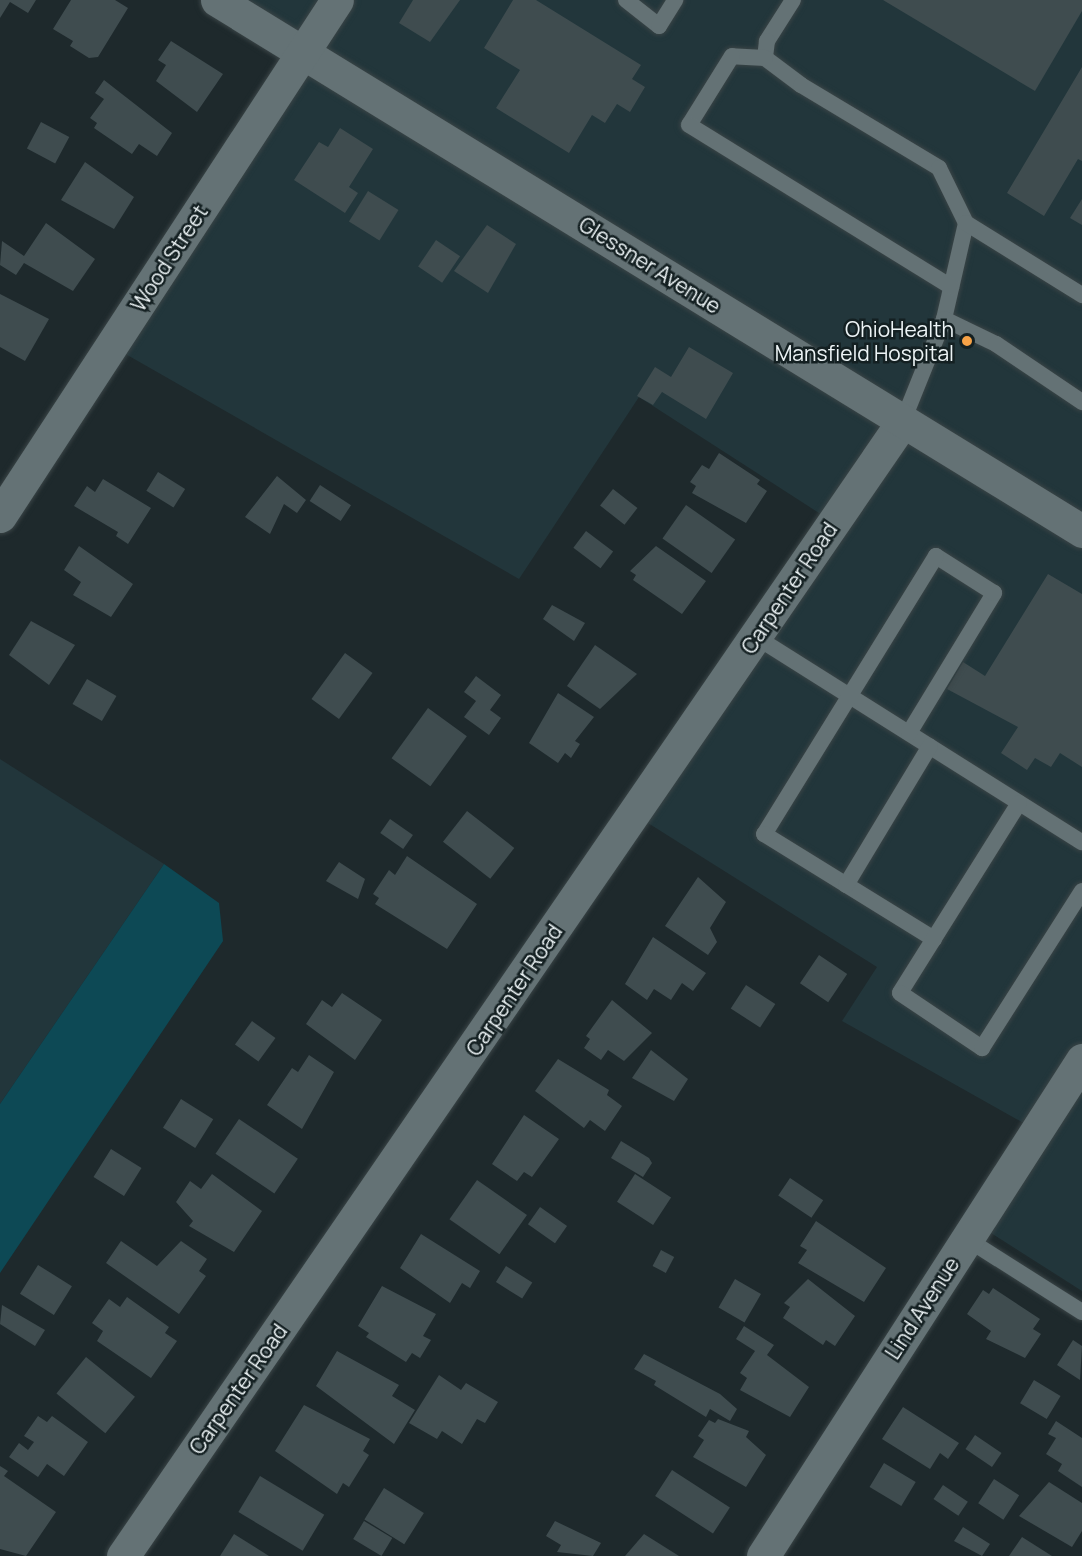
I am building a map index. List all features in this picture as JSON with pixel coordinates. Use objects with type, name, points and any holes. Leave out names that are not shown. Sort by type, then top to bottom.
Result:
[{"type":"street","name":"Wood Street","points":[[0,516],[337,0]]},
{"type":"street","name":"Glessner Avenue","points":[[223,1],[1082,531]]},
{"type":"street","name":"Carpenter Road","points":[[123,1556],[903,421]]},
{"type":"street","name":"Lind Avenue","points":[[763,1556],[1082,1060]]},
{"type":"lane","points":[[626,0],[659,26],[675,0]]},
{"type":"lane","points":[[765,58],[767,40],[793,0]]},
{"type":"lane","points":[[951,287],[689,125],[732,56],[765,58],[939,168],[966,223],[1082,295]]},
{"type":"lane","points":[[903,421],[944,319],[966,223]]},
{"type":"lane","points":[[944,319],[996,344],[1082,402]]},
{"type":"lane","points":[[909,733],[994,593],[936,556],[764,834],[934,939]]},
{"type":"lane","points":[[756,637],[1082,842]]},
{"type":"lane","points":[[846,885],[930,746]]},
{"type":"lane","points":[[1019,803],[900,993],[982,1048],[1082,891]]},
{"type":"lane","points":[[967,1239],[1082,1312]]},
{"type":"shaded area","points":[[217,0],[1082,0],[1082,1291],[991,1233],[1052,1139],[842,1021],[877,967],[632,813],[836,524],[639,397],[519,579],[108,344],[303,52]]},
{"type":"shaded area","points":[[0,759],[164,864],[0,1104]]},
{"type":"shaded area","points":[[164,864],[219,903],[223,941],[0,1273],[0,1104]]},
{"type":"building","points":[[0,0],[36,0],[28,13],[10,2],[0,18]]},
{"type":"building","points":[[71,0],[115,0],[128,8],[98,57],[89,58],[70,46],[73,41],[53,29]]},
{"type":"building","points":[[413,0],[460,0],[430,42],[399,23]]},
{"type":"building","points":[[513,0],[536,0],[641,65],[632,79],[645,87],[630,112],[617,104],[605,123],[592,115],[569,153],[496,108],[520,70],[484,48]]},
{"type":"building","points":[[883,0],[1082,0],[1082,11],[1035,91]]},
{"type":"building","points":[[171,41],[223,74],[197,112],[156,81],[166,65],[158,60]]},
{"type":"building","points":[[1082,67],[1082,161],[1078,159],[1044,216],[1007,193]]},
{"type":"building","points":[[104,80],[172,133],[157,156],[139,144],[132,154],[94,128],[97,123],[90,118],[104,99],[95,93]]},
{"type":"building","points":[[41,122],[69,137],[55,164],[27,148]]},
{"type":"building","points":[[340,128],[373,149],[349,187],[358,193],[345,213],[294,180],[319,142],[328,147]]},
{"type":"building","points":[[85,162],[134,197],[114,229],[61,200]]},
{"type":"building","points":[[368,191],[399,210],[379,241],[349,222]]},
{"type":"building","points":[[1082,199],[1082,225],[1070,218]]},
{"type":"building","points":[[46,223],[95,259],[73,291],[24,263],[16,275],[0,265],[2,241],[24,256]]},
{"type":"building","points":[[487,225],[516,244],[488,293],[454,271]]},
{"type":"building","points":[[436,240],[460,256],[442,283],[418,267]]},
{"type":"building","points":[[0,294],[49,319],[25,361],[0,347]]},
{"type":"building","points":[[689,347],[733,373],[706,419],[662,392],[653,405],[637,396],[655,367],[671,377]]},
{"type":"building","points":[[719,453],[760,480],[757,484],[767,491],[746,523],[692,493],[696,486],[690,482],[702,465],[709,469]]},
{"type":"building","points":[[158,472],[185,489],[173,508],[146,491]]},
{"type":"building","points":[[277,476],[306,500],[297,513],[284,504],[270,534],[245,517]]},
{"type":"building","points":[[103,479],[151,508],[128,544],[116,536],[118,532],[74,506],[87,486],[95,492]]},
{"type":"building","points":[[320,485],[351,505],[341,521],[310,501]]},
{"type":"building","points":[[613,489],[637,508],[624,525],[600,506]]},
{"type":"building","points":[[686,505],[735,539],[712,573],[662,539]]},
{"type":"building","points":[[586,531],[613,551],[601,568],[573,548]]},
{"type":"building","points":[[79,546],[133,584],[111,617],[73,595],[81,582],[64,570]]},
{"type":"building","points":[[656,546],[706,581],[682,614],[633,580],[636,575],[630,571]]},
{"type":"building","points":[[1048,574],[1082,594],[1082,767],[1060,753],[1051,767],[1035,758],[1027,770],[1001,753],[1018,727],[947,689],[963,662],[985,676]]},
{"type":"building","points":[[552,605],[585,623],[574,641],[543,619]]},
{"type":"building","points":[[31,621],[75,645],[49,685],[9,655]]},
{"type":"building","points":[[595,645],[637,674],[600,709],[567,686]]},
{"type":"building","points":[[345,653],[373,673],[339,719],[311,699]]},
{"type":"building","points":[[476,676],[501,695],[490,710],[501,718],[489,735],[464,717],[476,701],[464,692]]},
{"type":"building","points":[[87,679],[116,696],[102,721],[72,704]]},
{"type":"building","points":[[558,693],[594,717],[575,741],[580,744],[571,758],[565,753],[558,763],[529,743]]},
{"type":"building","points":[[428,708],[467,736],[430,786],[392,758]]},
{"type":"building","points":[[467,811],[514,848],[490,879],[443,842]]},
{"type":"building","points":[[390,819],[413,835],[403,849],[380,833]]},
{"type":"building","points":[[407,856],[477,904],[447,949],[375,904],[379,898],[373,894],[389,870],[395,875]]},
{"type":"building","points":[[339,862],[365,879],[358,899],[326,881]]},
{"type":"building","points":[[698,877],[726,902],[710,928],[717,942],[708,955],[665,926]]},
{"type":"building","points":[[653,937],[706,973],[693,991],[682,983],[671,1000],[654,989],[647,1000],[625,984]]},
{"type":"building","points":[[819,955],[847,974],[828,1002],[800,983]]},
{"type":"building","points":[[746,985],[775,1004],[760,1028],[731,1008]]},
{"type":"building","points":[[342,993],[382,1020],[355,1060],[306,1024],[322,1000],[332,1007]]},
{"type":"building","points":[[612,1000],[652,1033],[624,1061],[608,1050],[601,1060],[584,1048],[590,1039],[586,1036]]},
{"type":"building","points":[[252,1021],[275,1038],[258,1062],[235,1044]]},
{"type":"building","points":[[651,1050],[688,1079],[674,1101],[632,1078]]},
{"type":"building","points":[[309,1055],[334,1072],[302,1129],[267,1105],[292,1068],[298,1072]]},
{"type":"building","points":[[558,1059],[609,1090],[607,1095],[622,1106],[605,1131],[590,1120],[584,1128],[535,1091]]},
{"type":"building","points":[[181,1099],[213,1119],[195,1148],[163,1128]]},
{"type":"building","points":[[524,1115],[559,1139],[532,1177],[524,1172],[517,1181],[492,1164]]},
{"type":"building","points":[[239,1119],[298,1159],[274,1194],[216,1154]]},
{"type":"building","points":[[621,1141],[649,1158],[652,1163],[643,1177],[611,1158]]},
{"type":"building","points":[[111,1149],[142,1168],[124,1196],[94,1177]]},
{"type":"building","points":[[212,1174],[262,1211],[234,1252],[189,1226],[193,1221],[176,1202],[190,1181],[201,1189]]},
{"type":"building","points":[[635,1174],[671,1197],[653,1225],[617,1202]]},
{"type":"building","points":[[790,1178],[823,1200],[811,1218],[778,1195]]},
{"type":"building","points":[[477,1180],[527,1215],[499,1254],[449,1219]]},
{"type":"building","points":[[540,1207],[567,1226],[555,1243],[528,1224]]},
{"type":"building","points":[[816,1221],[886,1268],[864,1302],[798,1263],[807,1250],[800,1246]]},
{"type":"building","points":[[421,1234],[480,1271],[470,1288],[462,1283],[450,1303],[400,1268]]},
{"type":"building","points":[[121,1241],[157,1266],[181,1241],[207,1259],[199,1271],[206,1276],[179,1314],[106,1263]]},
{"type":"building","points":[[661,1250],[674,1257],[666,1273],[653,1266]]},
{"type":"building","points":[[38,1265],[72,1286],[54,1315],[20,1294]]},
{"type":"building","points":[[506,1266],[532,1282],[522,1299],[496,1282]]},
{"type":"building","points":[[735,1279],[761,1294],[744,1323],[718,1308]]},
{"type":"building","points":[[808,1279],[855,1316],[835,1346],[826,1340],[823,1345],[783,1318],[790,1307],[784,1303]]},
{"type":"building","points":[[382,1286],[436,1314],[423,1336],[431,1340],[420,1358],[412,1353],[406,1362],[366,1337],[369,1333],[358,1326]]},
{"type":"building","points":[[993,1288],[1040,1319],[1033,1329],[1041,1334],[1025,1358],[986,1339],[991,1331],[967,1314],[983,1290],[989,1294]]},
{"type":"building","points":[[127,1297],[169,1327],[165,1333],[177,1341],[151,1378],[97,1341],[103,1331],[92,1323],[109,1299],[120,1307]]},
{"type":"building","points":[[2,1305],[45,1330],[35,1346],[0,1324]]},
{"type":"building","points":[[744,1326],[774,1345],[767,1355],[809,1387],[790,1417],[740,1390],[747,1378],[740,1373],[755,1351],[736,1339]]},
{"type":"building","points":[[1073,1340],[1082,1346],[1080,1380],[1057,1365]]},
{"type":"building","points":[[337,1351],[399,1385],[392,1396],[415,1410],[394,1444],[316,1386]]},
{"type":"building","points":[[644,1354],[720,1394],[737,1409],[730,1421],[710,1409],[706,1417],[654,1385],[656,1381],[634,1369]]},
{"type":"building","points":[[86,1357],[135,1397],[105,1433],[56,1394]]},
{"type":"building","points":[[439,1375],[461,1390],[466,1383],[498,1402],[485,1423],[477,1419],[462,1444],[442,1431],[437,1439],[409,1423]]},
{"type":"building","points":[[1034,1380],[1061,1396],[1047,1419],[1020,1403]]},
{"type":"building","points":[[304,1405],[370,1439],[363,1451],[369,1455],[349,1487],[343,1483],[337,1494],[275,1451]]},
{"type":"building","points":[[903,1407],[959,1443],[948,1459],[940,1453],[930,1469],[882,1439]]},
{"type":"building","points":[[38,1416],[47,1422],[52,1416],[88,1442],[64,1476],[47,1464],[38,1477],[9,1457],[19,1443],[28,1450],[34,1442],[24,1436]]},
{"type":"building","points":[[718,1419],[749,1431],[746,1437],[766,1455],[746,1487],[693,1457],[704,1440],[698,1436],[709,1420],[715,1423]]},
{"type":"building","points":[[1056,1421],[1082,1438],[1082,1487],[1058,1471],[1062,1464],[1046,1454],[1056,1438],[1048,1434]]},
{"type":"building","points":[[975,1435],[1002,1453],[992,1467],[965,1449]]},
{"type":"building","points":[[884,1463],[916,1482],[901,1506],[870,1487]]},
{"type":"building","points":[[0,1466],[8,1471],[4,1476],[56,1512],[26,1556],[0,1549]]},
{"type":"building","points":[[672,1470],[730,1508],[713,1534],[655,1496]]},
{"type":"building","points":[[260,1476],[324,1515],[303,1551],[238,1512]]},
{"type":"building","points":[[994,1479],[1019,1495],[1003,1520],[978,1503]]},
{"type":"building","points":[[1049,1482],[1082,1503],[1082,1531],[1072,1547],[1019,1516]]},
{"type":"building","points":[[943,1485],[968,1502],[958,1516],[933,1499]]},
{"type":"building","points":[[384,1488],[424,1513],[404,1544],[364,1519]]},
{"type":"building","points":[[364,1521],[392,1538],[381,1556],[353,1539]]},
{"type":"building","points":[[555,1521],[601,1543],[593,1556],[557,1552],[561,1545],[546,1536]]},
{"type":"building","points":[[963,1527],[990,1544],[982,1556],[954,1541]]},
{"type":"building","points":[[234,1534],[269,1556],[220,1556]]},
{"type":"building","points":[[644,1534],[679,1556],[625,1556]]},
{"type":"building","points":[[1022,1537],[1052,1556],[1009,1556]]},
{"type":"place","name":"OhioHealth Mansfield Hospital","points":[[967,341]]}]
